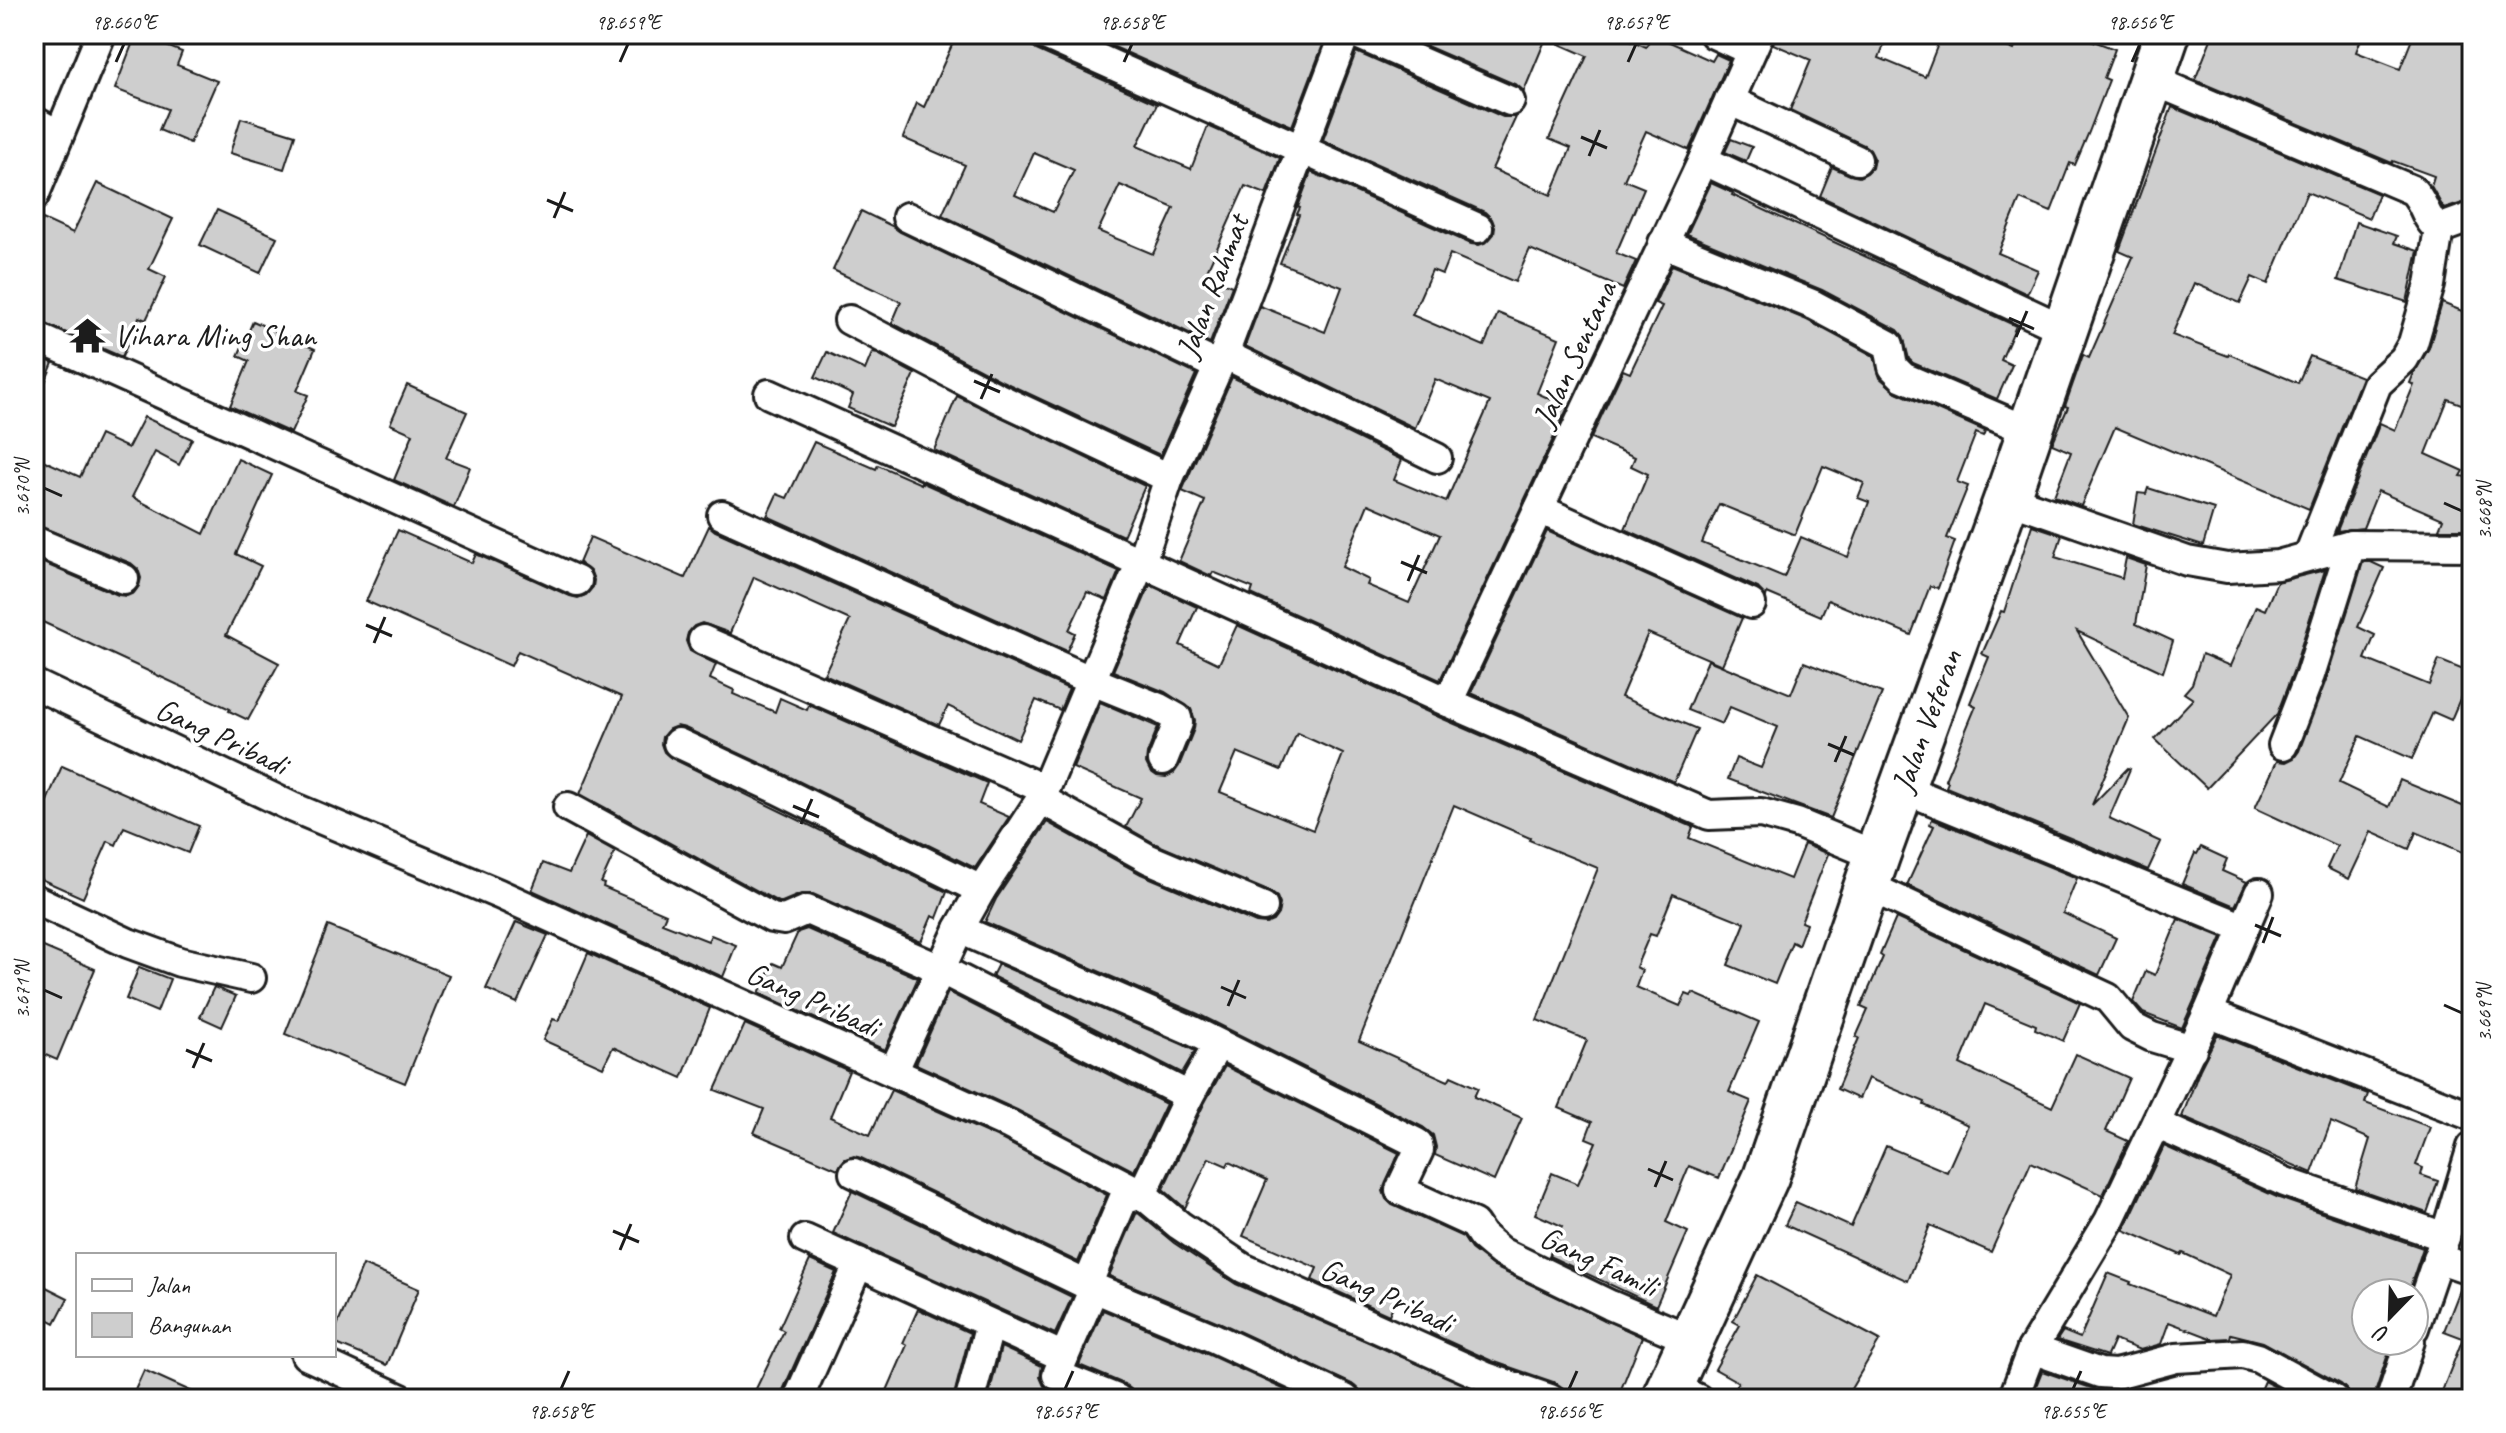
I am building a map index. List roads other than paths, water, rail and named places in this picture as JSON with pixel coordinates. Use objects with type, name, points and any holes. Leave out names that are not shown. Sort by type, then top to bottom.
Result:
[{"type":"main road","name":"Jalan Veteran","points":[[1677,1395],[1692,1340],[1766,1177],[1872,871],[2007,498],[2167,34]]},
{"type":"street","points":[[34,196],[46,128],[101,34]]},
{"type":"street","points":[[1043,34],[1478,228]]},
{"type":"street","name":"Jalan Rahmat","points":[[893,1072],[959,929],[1042,794],[1141,562],[1169,478],[1221,360],[1345,34]]},
{"type":"street","points":[[1357,34],[1510,101]]},
{"type":"street","points":[[1714,34],[1755,42]]},
{"type":"street","name":"Jalan Sentana","points":[[1448,702],[1703,160],[1755,42]]},
{"type":"street","points":[[2152,80],[2412,190],[2418,195],[2427,218],[2439,229]]},
{"type":"street","points":[[1729,100],[1857,160]]},
{"type":"street","points":[[1703,160],[2065,330]]},
{"type":"street","points":[[907,217],[1437,458]]},
{"type":"street","points":[[2439,229],[2472,217]]},
{"type":"street","points":[[2309,555],[2377,384],[2404,359],[2413,343],[2430,285],[2439,229]]},
{"type":"street","points":[[1663,243],[1814,305],[1853,325],[1889,345],[1893,367],[1903,377],[2029,431]]},
{"type":"street","points":[[849,320],[994,396],[1169,478]]},
{"type":"street","points":[[34,336],[577,581]]},
{"type":"street","points":[[769,394],[1448,702],[1709,815],[1761,813],[1797,823],[1872,871],[2108,998],[2132,1027],[2152,1037],[2192,1049]]},
{"type":"street","points":[[2007,498],[2187,561],[2227,568],[2278,565],[2351,545],[2472,546]]},
{"type":"street","points":[[1539,509],[1751,604]]},
{"type":"street","points":[[722,515],[1159,708],[1177,718],[1176,729],[1163,760]]},
{"type":"street","points":[[34,541],[124,579]]},
{"type":"street","points":[[2283,745],[2310,675],[2351,545]]},
{"type":"street","points":[[703,640],[1042,794],[1149,859],[1263,907]]},
{"type":"street","name":"Gang Pribadi","points":[[34,684],[292,807],[498,894],[1010,1125],[1142,1194],[1179,1225],[1243,1268],[1481,1388],[1550,1399]]},
{"type":"street","points":[[678,743],[981,890]]},
{"type":"street","points":[[1902,788],[2244,928]]},
{"type":"street","points":[[568,807],[772,918],[784,920],[807,910],[940,969],[1189,1096]]},
{"type":"street","points":[[2013,1399],[2032,1349],[2109,1221],[2192,1049],[2259,893]]},
{"type":"street","points":[[34,899],[128,943],[180,962],[251,978]]},
{"type":"street","points":[[959,929],[1155,1013],[1218,1044],[1142,1194],[1123,1200],[1087,1285],[1091,1295],[1057,1375],[1117,1399]]},
{"type":"street","points":[[2208,1013],[2472,1116]]},
{"type":"street","name":"Gang Famili","points":[[1218,1044],[1418,1144],[1419,1150],[1400,1190],[1474,1224],[1482,1236],[1501,1252],[1692,1340]]},
{"type":"street","points":[[2156,1124],[2441,1247],[2472,1270]]},
{"type":"street","points":[[2430,1280],[2471,1152]]},
{"type":"street","points":[[854,1173],[1087,1285],[1214,1338],[1345,1399]]},
{"type":"street","points":[[805,1239],[1064,1357]]},
{"type":"street","points":[[798,1399],[859,1263]]},
{"type":"street","points":[[970,1399],[990,1324]]},
{"type":"street","points":[[2032,1349],[2100,1373],[2116,1374],[2176,1358],[2243,1354],[2258,1358],[2333,1399]]},
{"type":"street","points":[[310,1357],[401,1399]]},
{"type":"street","points":[[2391,1399],[2405,1357]]},
{"type":"place","name":"Vihara Ming Shan","points":[[88,335]]}]
